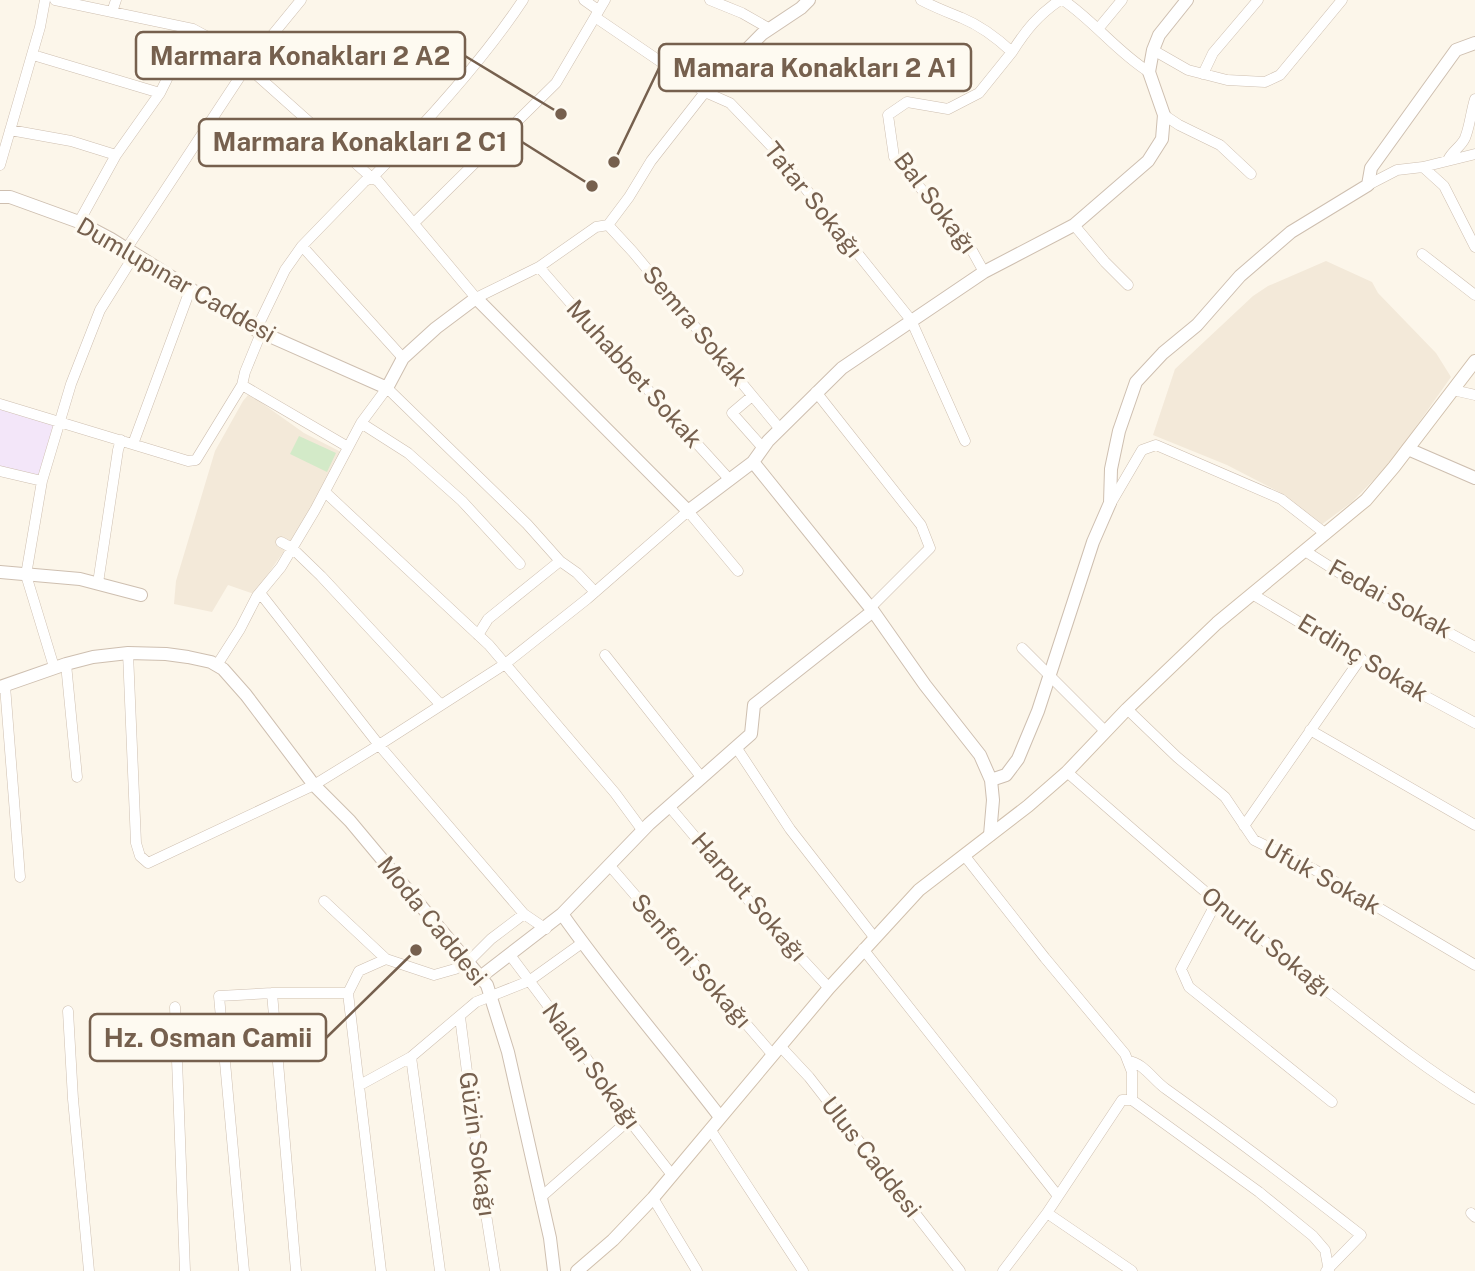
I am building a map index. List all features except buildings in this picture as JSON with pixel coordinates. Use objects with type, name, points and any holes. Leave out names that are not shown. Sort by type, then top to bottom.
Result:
[{"type":"street","points":[[0,165],[33,55],[45,0]]},
{"type":"street","points":[[55,0],[193,29],[223,45],[378,181],[476,298],[688,511],[738,571]]},
{"type":"street","points":[[112,12],[116,0]]},
{"type":"street","points":[[77,777],[60,666],[26,575],[41,481],[59,421],[100,310],[131,251],[247,66],[301,0]]},
{"type":"street","points":[[0,404],[188,461],[197,460],[242,385],[258,331],[285,270],[302,246],[424,123],[508,22],[523,0]]},
{"type":"street","name":"Tatar Sokağı","points":[[584,0],[597,14],[705,92],[730,103],[746,118],[911,320],[965,441]]},
{"type":"street","points":[[414,223],[556,83],[605,0]]},
{"type":"street","points":[[710,0],[742,13],[770,29]]},
{"type":"street","points":[[20,877],[2,687],[93,657],[128,653],[166,654],[216,665],[260,593],[281,567],[361,423],[387,388],[403,358],[436,328],[476,298],[539,267],[596,228],[608,225],[651,161],[705,92],[752,43],[809,0]]},
{"type":"street","points":[[921,0],[942,12],[963,18],[1012,52],[1041,13],[1061,0],[1084,15],[1126,57],[1149,72]]},
{"type":"street","points":[[942,12],[944,0]]},
{"type":"street","points":[[1098,29],[1122,0]]},
{"type":"street","points":[[128,653],[136,843],[140,856],[148,863],[314,785],[505,664],[595,592],[688,511],[753,462],[780,429],[842,368],[984,272],[1074,225],[1148,161],[1162,139],[1164,115],[1149,72],[1159,35],[1187,0]]},
{"type":"street","points":[[1203,74],[1213,53],[1258,0]]},
{"type":"street","points":[[1153,50],[1203,74],[1252,83],[1265,82],[1280,75],[1342,0]]},
{"type":"street","points":[[79,222],[116,155],[160,93],[167,79],[181,27]]},
{"type":"street","points":[[1368,185],[1371,168],[1456,50],[1475,43]]},
{"type":"street","name":"Bal Sokağı","points":[[984,272],[969,245],[894,157],[888,115],[906,102],[948,109],[979,93],[1012,52]]},
{"type":"street","points":[[33,55],[160,93]]},
{"type":"street","points":[[1448,160],[1451,152],[1461,145],[1466,136],[1475,99]]},
{"type":"street","points":[[1164,115],[1220,145],[1251,174]]},
{"type":"street","points":[[10,130],[71,141],[116,155]]},
{"type":"street","points":[[1110,503],[1111,469],[1119,431],[1136,382],[1163,353],[1198,326],[1240,276],[1291,232],[1368,185],[1397,170],[1423,167],[1475,153]]},
{"type":"street","points":[[1423,167],[1444,186],[1475,247]]},
{"type":"street","name":"Dumlupınar Caddesi","points":[[0,197],[10,197],[79,222],[131,251],[258,331],[387,388]]},
{"type":"street","name":"Semra Sokak","points":[[608,225],[642,262],[780,429]]},
{"type":"street","points":[[1074,225],[1128,285]]},
{"type":"street","points":[[302,246],[403,358]]},
{"type":"street","points":[[1422,254],[1475,295]]},
{"type":"street","name":"Muhabbet Sokak","points":[[539,267],[730,480]]},
{"type":"street","points":[[133,443],[190,290]]},
{"type":"street","points":[[577,1271],[613,1240],[653,1198],[829,988],[919,890],[1028,806],[1067,772],[1127,709],[1217,623],[1366,500],[1475,361]]},
{"type":"street","points":[[242,385],[348,447]]},
{"type":"street","points":[[387,388],[527,524],[560,561],[577,573],[595,592]]},
{"type":"street","points":[[1453,390],[1475,395]]},
{"type":"street","points":[[479,978],[546,929],[669,806],[751,734],[754,705],[871,609],[930,548],[921,525],[816,392]]},
{"type":"street","points":[[752,396],[732,413],[763,448]]},
{"type":"street","points":[[361,423],[417,461],[462,501],[520,564]]},
{"type":"street","points":[[98,583],[121,440]]},
{"type":"street","points":[[991,780],[1006,775],[1018,759],[1038,711],[1093,542],[1110,503],[1142,450],[1156,445],[1281,499],[1326,534]]},
{"type":"street","points":[[1408,449],[1475,478]]},
{"type":"street","points":[[753,462],[871,609],[925,685],[980,755],[991,780],[993,800],[990,835]]},
{"type":"street","points":[[0,471],[41,481]]},
{"type":"street","points":[[325,492],[478,635],[615,793],[643,831]]},
{"type":"street","points":[[281,542],[292,548],[440,704]]},
{"type":"street","name":"Fedai Sokak","points":[[1305,551],[1343,575],[1475,647]]},
{"type":"street","points":[[478,635],[488,619],[560,561]]},
{"type":"street","points":[[0,572],[80,579],[141,595]]},
{"type":"street","points":[[260,593],[379,744],[524,914],[546,929]]},
{"type":"street","name":"Erdinç Sokak","points":[[1252,594],[1361,658],[1473,718]]},
{"type":"street","points":[[1023,648],[1105,731]]},
{"type":"street","points":[[605,654],[702,778]]},
{"type":"street","points":[[1244,826],[1361,658]]},
{"type":"street","name":"Moda Caddesi","points":[[216,665],[246,695],[314,785],[350,821],[486,985],[492,996],[508,1052],[550,1238],[554,1271]]},
{"type":"street","name":"Ufuk Sokak","points":[[1127,709],[1177,757],[1225,797],[1254,840],[1315,870],[1475,965]]},
{"type":"street","points":[[1310,730],[1475,825]]},
{"type":"street","points":[[736,747],[790,829],[874,937]]},
{"type":"street","name":"Onurlu Sokağı","points":[[1067,772],[1216,903],[1401,1048],[1475,1099]]},
{"type":"street","name":"Harput Sokağı","points":[[669,806],[755,908],[829,988]]},
{"type":"street","points":[[964,855],[1125,1054],[1132,1072],[1132,1100]]},
{"type":"street","name":"Senfoni Sokağı","points":[[610,866],[776,1050]]},
{"type":"street","points":[[324,901],[386,959],[434,975],[467,963],[491,939],[524,914]]},
{"type":"street","points":[[1216,903],[1181,969],[1189,987],[1332,1102]]},
{"type":"street","points":[[562,914],[720,1117]]},
{"type":"street","points":[[360,1085],[411,1057],[476,1003],[529,981],[582,943]]},
{"type":"street","points":[[863,949],[1058,1196]]},
{"type":"street","name":"Nalan Sokağı","points":[[510,955],[672,1175]]},
{"type":"street","points":[[381,1271],[348,993],[359,971],[386,959]]},
{"type":"street","points":[[272,993],[296,1271]]},
{"type":"street","points":[[244,1271],[219,996],[348,993]]},
{"type":"street","points":[[175,1007],[185,1271]]},
{"type":"street","points":[[68,1011],[73,1099],[89,1271]]},
{"type":"street","name":"Güzin Sokağı","points":[[460,1017],[495,1271]]},
{"type":"street","name":"Ulus Caddesi","points":[[776,1050],[809,1077],[960,1271]]},
{"type":"street","points":[[411,1057],[440,1271]]},
{"type":"street","points":[[1128,1061],[1136,1062],[1157,1083],[1273,1166],[1361,1235],[1328,1270]]},
{"type":"street","points":[[1003,1271],[1047,1213],[1122,1100],[1132,1100],[1259,1192],[1313,1236],[1325,1250],[1328,1270]]},
{"type":"street","points":[[540,1198],[629,1120]]},
{"type":"street","points":[[710,1129],[803,1271]]},
{"type":"street","points":[[653,1198],[697,1271]]},
{"type":"street","points":[[1047,1213],[1132,1271]]},
{"type":"shaded area","points":[[1326,261],[1372,282],[1378,293],[1436,353],[1451,377],[1391,462],[1352,502],[1317,528],[1285,495],[1227,465],[1153,435],[1175,369],[1253,296],[1268,286]]},
{"type":"shaded area","points":[[249,394],[304,433],[341,452],[289,544],[254,594],[228,585],[212,612],[174,604],[176,581],[215,451]]},
{"type":"shaded area","points":[[0,408],[55,425],[42,476],[0,467]]},
{"type":"green space","points":[[299,436],[336,453],[327,472],[290,454]]},
{"type":"place","name":"Marmara Konakları 2 A2","points":[[561,114]]},
{"type":"place","name":"Mamara Konakları 2 A1","points":[[614,162]]},
{"type":"place","name":"Marmara Konakları 2 C1","points":[[592,186]]},
{"type":"place","name":"Hz. Osman Camii","points":[[416,950]]}]
